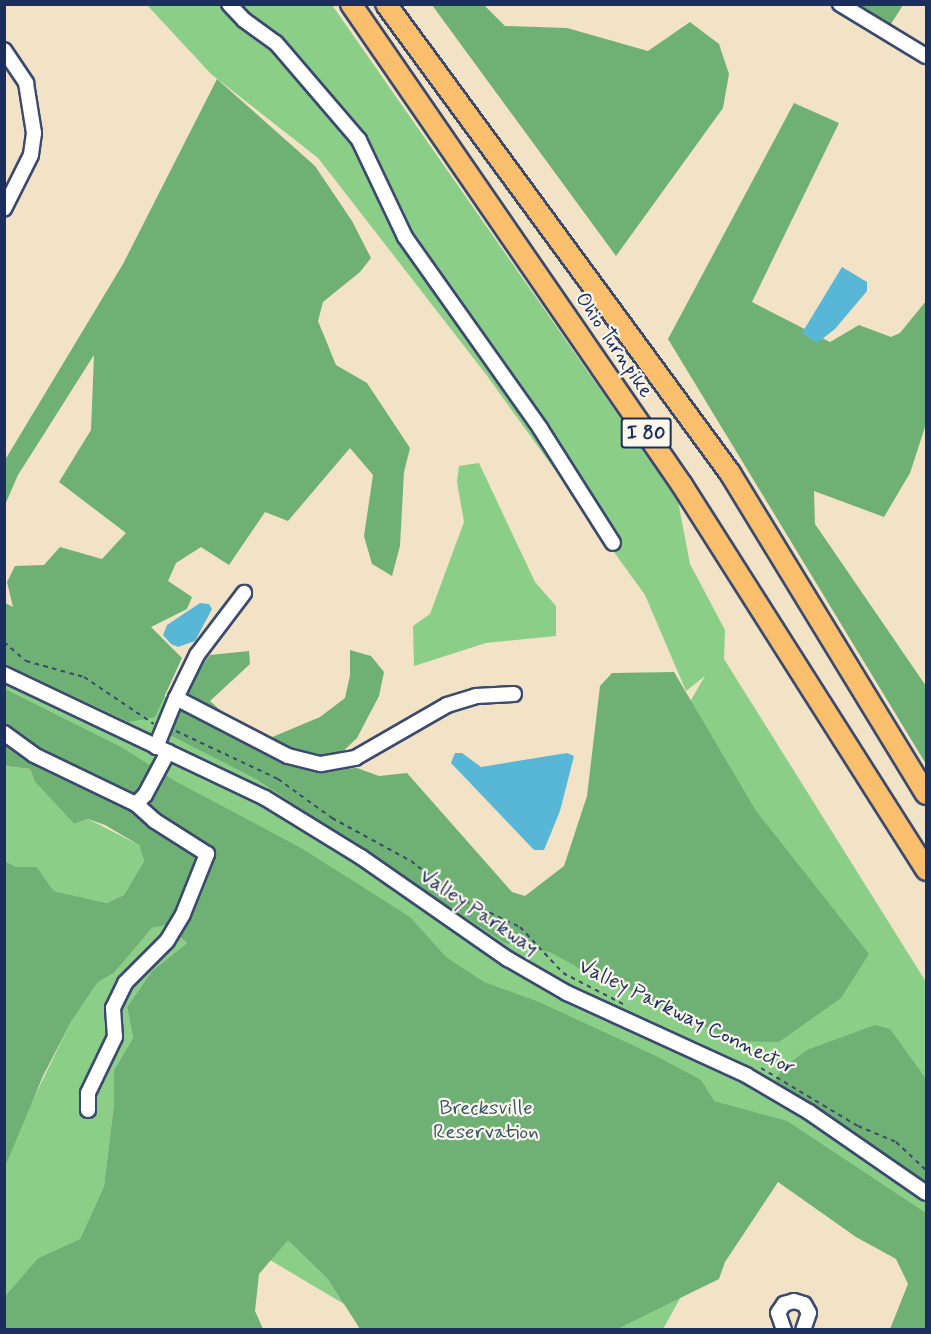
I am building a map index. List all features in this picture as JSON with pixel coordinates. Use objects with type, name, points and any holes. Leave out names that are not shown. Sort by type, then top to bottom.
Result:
[{"type":"highway","name":"Ohio Turnpike","points":[[351,4],[682,485],[927,870]]},
{"type":"highway","name":"Ohio Turnpike","points":[[386,4],[730,473],[927,794]]},
{"type":"street","points":[[230,4],[244,20],[276,43],[359,140],[405,237],[540,428],[612,543]]},
{"type":"street","points":[[840,4],[927,56]]},
{"type":"street","points":[[4,50],[26,82],[34,133],[31,155],[4,209]]},
{"type":"street","points":[[136,804],[146,795],[162,749],[164,727],[197,655],[221,628],[244,592]]},
{"type":"street","name":"Valley Parkway","points":[[4,674],[265,798],[361,857],[508,959],[567,993],[746,1075],[800,1106],[927,1193]]},
{"type":"street","points":[[176,698],[288,756],[321,764],[355,758],[447,705],[476,696],[514,694]]},
{"type":"street","points":[[4,733],[33,755],[136,804],[154,821],[207,854],[183,914],[167,941],[125,983],[113,1008],[115,1037],[88,1093],[88,1110]]},
{"type":"street","points":[[784,1329],[778,1313],[784,1304],[794,1301],[804,1304],[809,1313],[803,1329]]},
{"type":"path","name":"Valley Parkway Connector","points":[[4,642],[19,658],[84,677],[139,716],[278,779],[332,818],[411,861],[457,897],[520,927],[563,973],[633,1009]]},
{"type":"path","name":"Valley Parkway Connector","points":[[752,1065],[814,1097],[858,1126],[896,1142],[927,1170]]},
{"type":"green space","name":"Brecksville Reservation","points":[[147,5],[332,5],[678,501],[690,564],[725,630],[724,659],[926,982],[926,1257],[758,1159],[663,1329],[386,1329],[191,1213],[358,926],[5,720],[5,603],[559,926],[705,676],[686,691],[645,595],[485,373],[318,158],[211,74]]},
{"type":"green space","points":[[432,5],[484,5],[505,26],[567,28],[648,51],[690,22],[719,44],[729,74],[723,108],[616,256]]},
{"type":"green space","points":[[852,5],[903,5],[889,27]]},
{"type":"green space","points":[[217,79],[315,166],[352,221],[371,258],[360,272],[323,302],[318,321],[336,365],[367,383],[410,448],[404,472],[400,546],[392,576],[372,564],[364,536],[373,475],[350,448],[288,521],[265,512],[229,565],[201,547],[176,563],[168,581],[192,597],[187,609],[151,627],[182,658],[155,717],[129,722],[5,664],[5,603],[13,607],[7,582],[15,566],[44,565],[60,547],[102,559],[126,533],[59,482],[91,430],[94,355],[18,475],[5,505],[5,460],[123,264]]},
{"type":"green space","points":[[794,103],[839,123],[752,302],[830,342],[859,325],[891,337],[900,333],[926,301],[926,424],[910,473],[884,517],[814,491],[815,524],[926,686],[926,764],[668,339]]},
{"type":"green space","points":[[479,463],[535,582],[556,606],[556,636],[486,643],[414,666],[413,626],[430,614],[464,522],[457,482],[459,466]]},
{"type":"green space","points":[[350,650],[371,656],[384,672],[379,696],[357,738],[337,757],[338,769],[357,768],[379,776],[407,773],[512,892],[525,896],[564,866],[587,796],[600,686],[612,673],[674,672],[756,811],[869,954],[841,998],[779,1042],[733,1041],[636,992],[606,983],[550,952],[505,943],[256,779],[166,733],[186,683],[210,655],[249,651],[250,664],[210,701],[238,726],[270,738],[320,717],[345,698],[350,675]]},
{"type":"green space","points":[[5,689],[121,747],[175,781],[301,848],[410,917],[446,957],[484,982],[539,1002],[656,1056],[701,1080],[714,1101],[787,1121],[926,1213],[926,1329],[890,1329],[908,1284],[896,1259],[856,1237],[778,1182],[725,1262],[719,1279],[617,1329],[360,1329],[328,1279],[288,1240],[259,1274],[255,1311],[263,1329],[5,1329],[5,1296],[38,1258],[80,1239],[104,1186],[114,1103],[114,1070],[133,1038],[127,1007],[152,971],[187,943],[167,925],[152,928],[114,973],[98,982],[71,1022],[43,1076],[5,1167],[5,861],[16,867],[37,867],[54,891],[107,903],[124,895],[144,861],[139,845],[105,825],[88,819],[74,824],[35,782],[30,769],[5,766]]},
{"type":"green space","points":[[4,766],[30,769],[35,782],[74,824],[88,819],[139,845],[144,861],[124,895],[107,903],[54,891],[37,867],[16,867],[5,861]]},
{"type":"green space","points":[[167,925],[187,943],[152,971],[127,1007],[133,1038],[114,1070],[114,1103],[104,1186],[80,1239],[38,1258],[5,1296],[4,1167],[22,1122],[71,1022],[98,982],[114,973],[152,928]]},
{"type":"green space","points":[[875,1025],[890,1029],[926,1079],[926,1186],[773,1084],[783,1068],[807,1050]]},
{"type":"water","points":[[842,267],[867,282],[867,291],[835,329],[817,343],[802,333]]},
{"type":"water","points":[[200,603],[209,604],[212,609],[195,641],[178,647],[171,644],[163,635],[167,625]]},
{"type":"water","points":[[455,753],[462,753],[481,767],[567,753],[574,756],[560,811],[544,850],[534,850],[451,763]]}]
